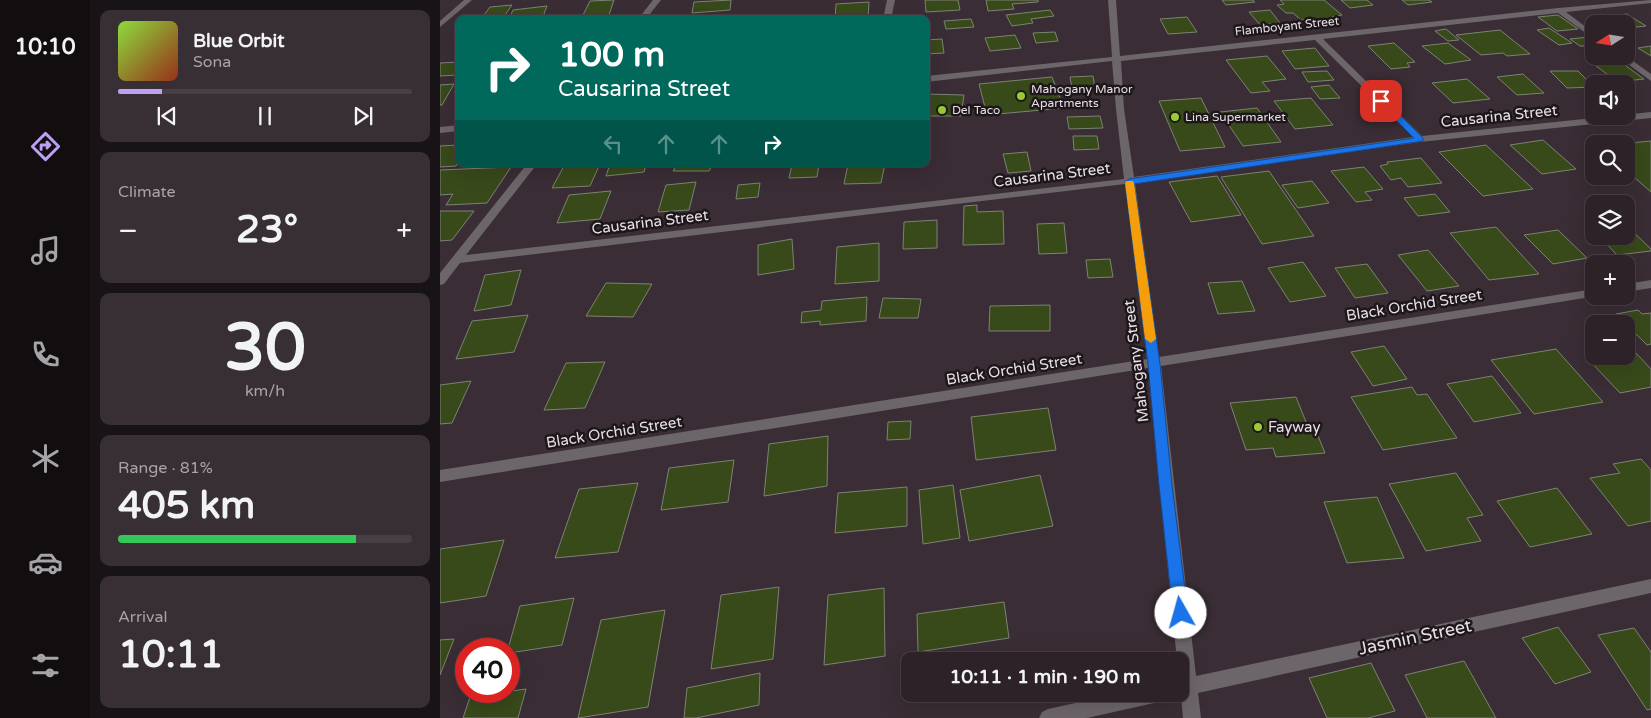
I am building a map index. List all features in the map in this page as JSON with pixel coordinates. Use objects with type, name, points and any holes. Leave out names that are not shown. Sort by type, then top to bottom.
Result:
[{"type":"street","points":[[440,26],[468,0]]},
{"type":"street","points":[[645,15],[657,0]]},
{"type":"street","points":[[888,15],[892,0]]},
{"type":"street","name":"Mahogany Street","points":[[1112,0],[1115,58],[1129,182],[1154,364],[1182,652]]},
{"type":"street","name":"Flamboyant Street","points":[[930,79],[1558,10],[1651,2]]},
{"type":"street","points":[[1558,10],[1585,30]]},
{"type":"street","points":[[1316,36],[1420,140]]},
{"type":"street","points":[[1633,65],[1651,78]]},
{"type":"street","name":"Causarina Street","points":[[457,260],[1129,182],[1420,140],[1651,115]]},
{"type":"street","points":[[440,130],[455,128]]},
{"type":"street","points":[[440,281],[530,167]]},
{"type":"street","points":[[1635,287],[1651,284]]},
{"type":"street","name":"Black Orchid Street","points":[[440,476],[1585,294]]},
{"type":"street","name":"Jasmin Street","points":[[1189,686],[1651,586]]},
{"type":"street","points":[[1048,718],[1119,702]]},
{"type":"street","name":"Mahogany Street","points":[[1188,702],[1192,718]]},
{"type":"building","points":[[614,0],[609,15],[583,15],[590,1]]},
{"type":"building","points":[[731,0],[730,10],[692,13],[694,2]]},
{"type":"building","points":[[925,0],[958,0],[960,10],[926,12]]},
{"type":"building","points":[[986,0],[1038,0],[1038,2],[1012,4],[1014,9],[988,11]]},
{"type":"building","points":[[1222,0],[1253,0],[1255,2],[1226,5]]},
{"type":"building","points":[[1280,0],[1324,0],[1342,15],[1332,17],[1336,21],[1315,23],[1311,19],[1301,20],[1293,13],[1286,13],[1277,5],[1284,4]]},
{"type":"building","points":[[1341,0],[1367,0],[1373,5],[1350,8]]},
{"type":"building","points":[[1402,0],[1429,0],[1432,2],[1408,5]]},
{"type":"building","points":[[869,2],[868,15],[835,15],[836,4]]},
{"type":"building","points":[[512,5],[505,15],[484,15],[490,7]]},
{"type":"building","points":[[547,6],[544,15],[511,15],[513,10]]},
{"type":"building","points":[[1050,10],[1054,16],[1031,19],[1033,23],[1012,26],[1006,15]]},
{"type":"building","points":[[1270,10],[1280,23],[1260,25],[1249,12]]},
{"type":"building","points":[[1558,15],[1578,29],[1557,31],[1538,17]]},
{"type":"building","points":[[1187,17],[1197,32],[1168,34],[1160,19]]},
{"type":"building","points":[[971,19],[974,27],[946,29],[944,21]]},
{"type":"building","points":[[1635,19],[1646,26],[1635,27]]},
{"type":"building","points":[[1549,28],[1572,43],[1559,45],[1537,30]]},
{"type":"building","points":[[1446,29],[1459,40],[1448,41],[1435,31]]},
{"type":"building","points":[[1500,30],[1530,54],[1507,56],[1503,53],[1481,55],[1456,35]]},
{"type":"building","points":[[1055,32],[1058,41],[1036,43],[1033,33]]},
{"type":"building","points":[[1015,35],[1021,48],[990,51],[985,38]]},
{"type":"building","points":[[1585,37],[1585,46],[1580,46],[1570,39]]},
{"type":"building","points":[[942,39],[944,53],[930,54],[930,40]]},
{"type":"building","points":[[1394,43],[1415,62],[1407,63],[1410,67],[1391,69],[1368,46]]},
{"type":"building","points":[[1448,43],[1471,60],[1445,64],[1422,46]]},
{"type":"building","points":[[1651,46],[1651,56],[1638,48]]},
{"type":"building","points":[[1315,48],[1329,66],[1295,69],[1282,51]]},
{"type":"building","points":[[1267,56],[1286,79],[1262,82],[1270,91],[1251,93],[1226,60]]},
{"type":"building","points":[[455,62],[455,75],[440,76],[440,63]]},
{"type":"building","points":[[1595,65],[1625,65],[1644,79],[1635,80],[1635,75],[1608,75]]},
{"type":"building","points":[[1327,71],[1334,80],[1308,82],[1302,72]]},
{"type":"building","points":[[1550,71],[1578,71],[1585,78],[1585,87],[1567,88]]},
{"type":"building","points":[[1523,74],[1544,93],[1517,95],[1497,77]]},
{"type":"building","points":[[1093,76],[1095,88],[1072,89],[1070,77]]},
{"type":"building","name":"Mahogany Manor Apartments","points":[[1052,77],[1064,108],[987,115],[979,84]]},
{"type":"building","points":[[1467,79],[1490,99],[1453,103],[1432,83]]},
{"type":"building","points":[[454,84],[442,105],[440,105],[440,85]]},
{"type":"building","points":[[1329,85],[1340,98],[1320,99],[1311,87]]},
{"type":"building","points":[[930,94],[964,95],[961,116],[930,116]]},
{"type":"building","points":[[1201,98],[1225,147],[1180,151],[1159,101]]},
{"type":"building","points":[[1311,98],[1333,125],[1295,129],[1274,101]]},
{"type":"building","points":[[1257,108],[1281,142],[1243,146],[1220,112]]},
{"type":"building","points":[[1100,116],[1103,128],[1069,129],[1067,117]]},
{"type":"building","points":[[1073,136],[1097,136],[1099,149],[1074,150]]},
{"type":"building","points":[[1543,140],[1576,169],[1542,174],[1510,145]]},
{"type":"building","points":[[1651,141],[1651,192],[1635,178],[1635,142]]},
{"type":"building","points":[[455,145],[455,166],[440,167],[440,146]]},
{"type":"building","points":[[1486,145],[1533,189],[1483,196],[1439,152]]},
{"type":"building","points":[[1027,152],[1031,171],[1008,173],[1003,154]]},
{"type":"building","points":[[1421,158],[1442,183],[1408,187],[1401,178],[1391,180],[1380,166],[1388,164],[1387,162]]},
{"type":"building","points":[[511,167],[487,203],[446,205],[453,194],[440,195],[440,170]]},
{"type":"building","points":[[563,167],[599,167],[590,186],[552,188]]},
{"type":"building","points":[[609,167],[645,167],[644,172],[606,176]]},
{"type":"building","points":[[675,167],[711,167],[709,171],[673,171]]},
{"type":"building","points":[[791,167],[819,167],[817,177],[789,178]]},
{"type":"building","points":[[847,167],[884,167],[881,183],[844,184]]},
{"type":"building","points":[[1364,167],[1383,189],[1365,192],[1372,200],[1356,202],[1331,171]]},
{"type":"building","points":[[1269,171],[1314,236],[1262,244],[1221,177]]},
{"type":"building","points":[[1217,176],[1241,215],[1191,222],[1169,182]]},
{"type":"building","points":[[1312,181],[1329,203],[1298,208],[1282,185]]},
{"type":"building","points":[[696,182],[689,210],[658,212],[666,185]]},
{"type":"building","points":[[760,183],[758,197],[736,199],[738,185]]},
{"type":"building","points":[[611,191],[600,219],[557,223],[569,195]]},
{"type":"building","points":[[1435,194],[1450,212],[1418,216],[1404,198]]},
{"type":"building","points":[[977,205],[977,212],[1003,211],[1004,244],[963,245],[964,206]]},
{"type":"building","points":[[440,211],[474,211],[452,240],[440,241]]},
{"type":"building","points":[[937,220],[937,248],[903,249],[904,222]]},
{"type":"building","points":[[1064,223],[1067,253],[1039,254],[1037,224]]},
{"type":"building","points":[[1496,227],[1539,274],[1489,280],[1450,233]]},
{"type":"building","points":[[1558,230],[1585,256],[1585,258],[1553,264],[1524,235]]},
{"type":"building","points":[[1635,234],[1651,249],[1651,251],[1617,255],[1608,245],[1635,245]]},
{"type":"building","points":[[792,239],[794,269],[758,275],[758,245]]},
{"type":"building","points":[[879,243],[879,281],[835,284],[837,247]]},
{"type":"building","points":[[1428,250],[1459,286],[1427,291],[1398,255]]},
{"type":"building","points":[[1110,259],[1113,277],[1088,278],[1086,260]]},
{"type":"building","points":[[1303,262],[1326,296],[1290,302],[1268,268]]},
{"type":"building","points":[[1367,264],[1388,293],[1355,298],[1335,268]]},
{"type":"building","points":[[521,270],[511,305],[474,311],[485,275]]},
{"type":"building","points":[[1242,281],[1255,311],[1218,314],[1208,283]]},
{"type":"building","points":[[606,283],[652,284],[633,317],[586,316]]},
{"type":"building","points":[[867,297],[866,321],[820,325],[820,321],[801,323],[802,312],[821,310],[822,301]]},
{"type":"building","points":[[883,298],[921,299],[918,318],[879,318]]},
{"type":"building","points":[[1050,305],[1050,331],[989,331],[990,306]]},
{"type":"building","points":[[1638,310],[1642,314],[1651,313],[1651,344],[1647,345],[1635,333],[1635,315],[1616,314]]},
{"type":"building","points":[[528,315],[514,352],[456,359],[472,321]]},
{"type":"building","points":[[1384,346],[1407,379],[1373,386],[1351,352]]},
{"type":"building","points":[[1556,349],[1603,402],[1534,414],[1491,360]]},
{"type":"building","points":[[1635,352],[1651,369],[1651,387],[1620,393],[1594,365],[1635,365]]},
{"type":"building","points":[[605,362],[585,408],[544,410],[566,363]]},
{"type":"building","points":[[1492,376],[1521,413],[1474,422],[1447,384]]},
{"type":"building","points":[[471,381],[452,423],[440,424],[440,385]]},
{"type":"building","points":[[1412,387],[1417,395],[1427,394],[1457,438],[1383,450],[1351,397]]},
{"type":"building","points":[[1296,397],[1308,427],[1314,426],[1325,453],[1276,457],[1273,448],[1246,450],[1230,403]]},
{"type":"building","points":[[1048,408],[1056,450],[976,460],[971,417]]},
{"type":"building","points":[[911,421],[910,439],[887,440],[888,422]]},
{"type":"building","points":[[828,436],[827,486],[764,496],[769,444]]},
{"type":"building","points":[[1641,459],[1651,470],[1651,521],[1628,526],[1590,478],[1620,473],[1613,464]]},
{"type":"building","points":[[734,460],[728,502],[661,510],[669,468]]},
{"type":"building","points":[[1456,473],[1483,515],[1467,518],[1481,541],[1426,551],[1389,484]]},
{"type":"building","points":[[1040,475],[1053,526],[969,541],[960,490]]},
{"type":"building","points":[[638,483],[618,552],[555,558],[579,489]]},
{"type":"building","points":[[953,485],[960,538],[923,544],[919,490]]},
{"type":"building","points":[[907,487],[907,526],[835,533],[838,493]]},
{"type":"building","points":[[1557,488],[1592,534],[1530,547],[1497,501]]},
{"type":"building","points":[[1377,497],[1404,558],[1347,563],[1324,502]]},
{"type":"building","points":[[504,540],[486,596],[440,603],[440,549]]},
{"type":"building","points":[[779,587],[773,659],[711,669],[721,595]]},
{"type":"building","points":[[884,588],[885,656],[824,665],[828,595]]},
{"type":"building","points":[[574,598],[562,645],[520,651],[520,638],[511,638],[520,606]]},
{"type":"building","points":[[1004,602],[1009,638],[918,652],[917,614]]},
{"type":"building","points":[[665,610],[648,707],[578,718],[601,620]]},
{"type":"building","points":[[1558,627],[1591,672],[1555,684],[1522,638]]},
{"type":"building","points":[[1634,628],[1651,652],[1651,709],[1647,710],[1598,635]]},
{"type":"building","points":[[454,639],[440,675],[440,640]]},
{"type":"building","points":[[1464,661],[1496,718],[1427,718],[1405,675]]},
{"type":"building","points":[[1371,663],[1395,711],[1368,718],[1327,718],[1309,678]]},
{"type":"building","points":[[760,673],[759,705],[696,718],[684,718],[687,688]]},
{"type":"building","points":[[526,689],[518,718],[463,718],[468,703],[520,703],[520,690]]},
{"type":"slow traffic","points":[[1130,183],[1151,339]]},
{"type":"place","name":"Mahogany Manor Apartments","points":[[1021,96]]},
{"type":"place","name":"Del Taco","points":[[942,110]]},
{"type":"place","name":"Lina Supermarket","points":[[1175,117]]},
{"type":"place","name":"Fayway","points":[[1258,427]]},
{"type":"route","points":[[1181,613],[1154,364],[1129,182],[1420,140],[1381,101]]}]
